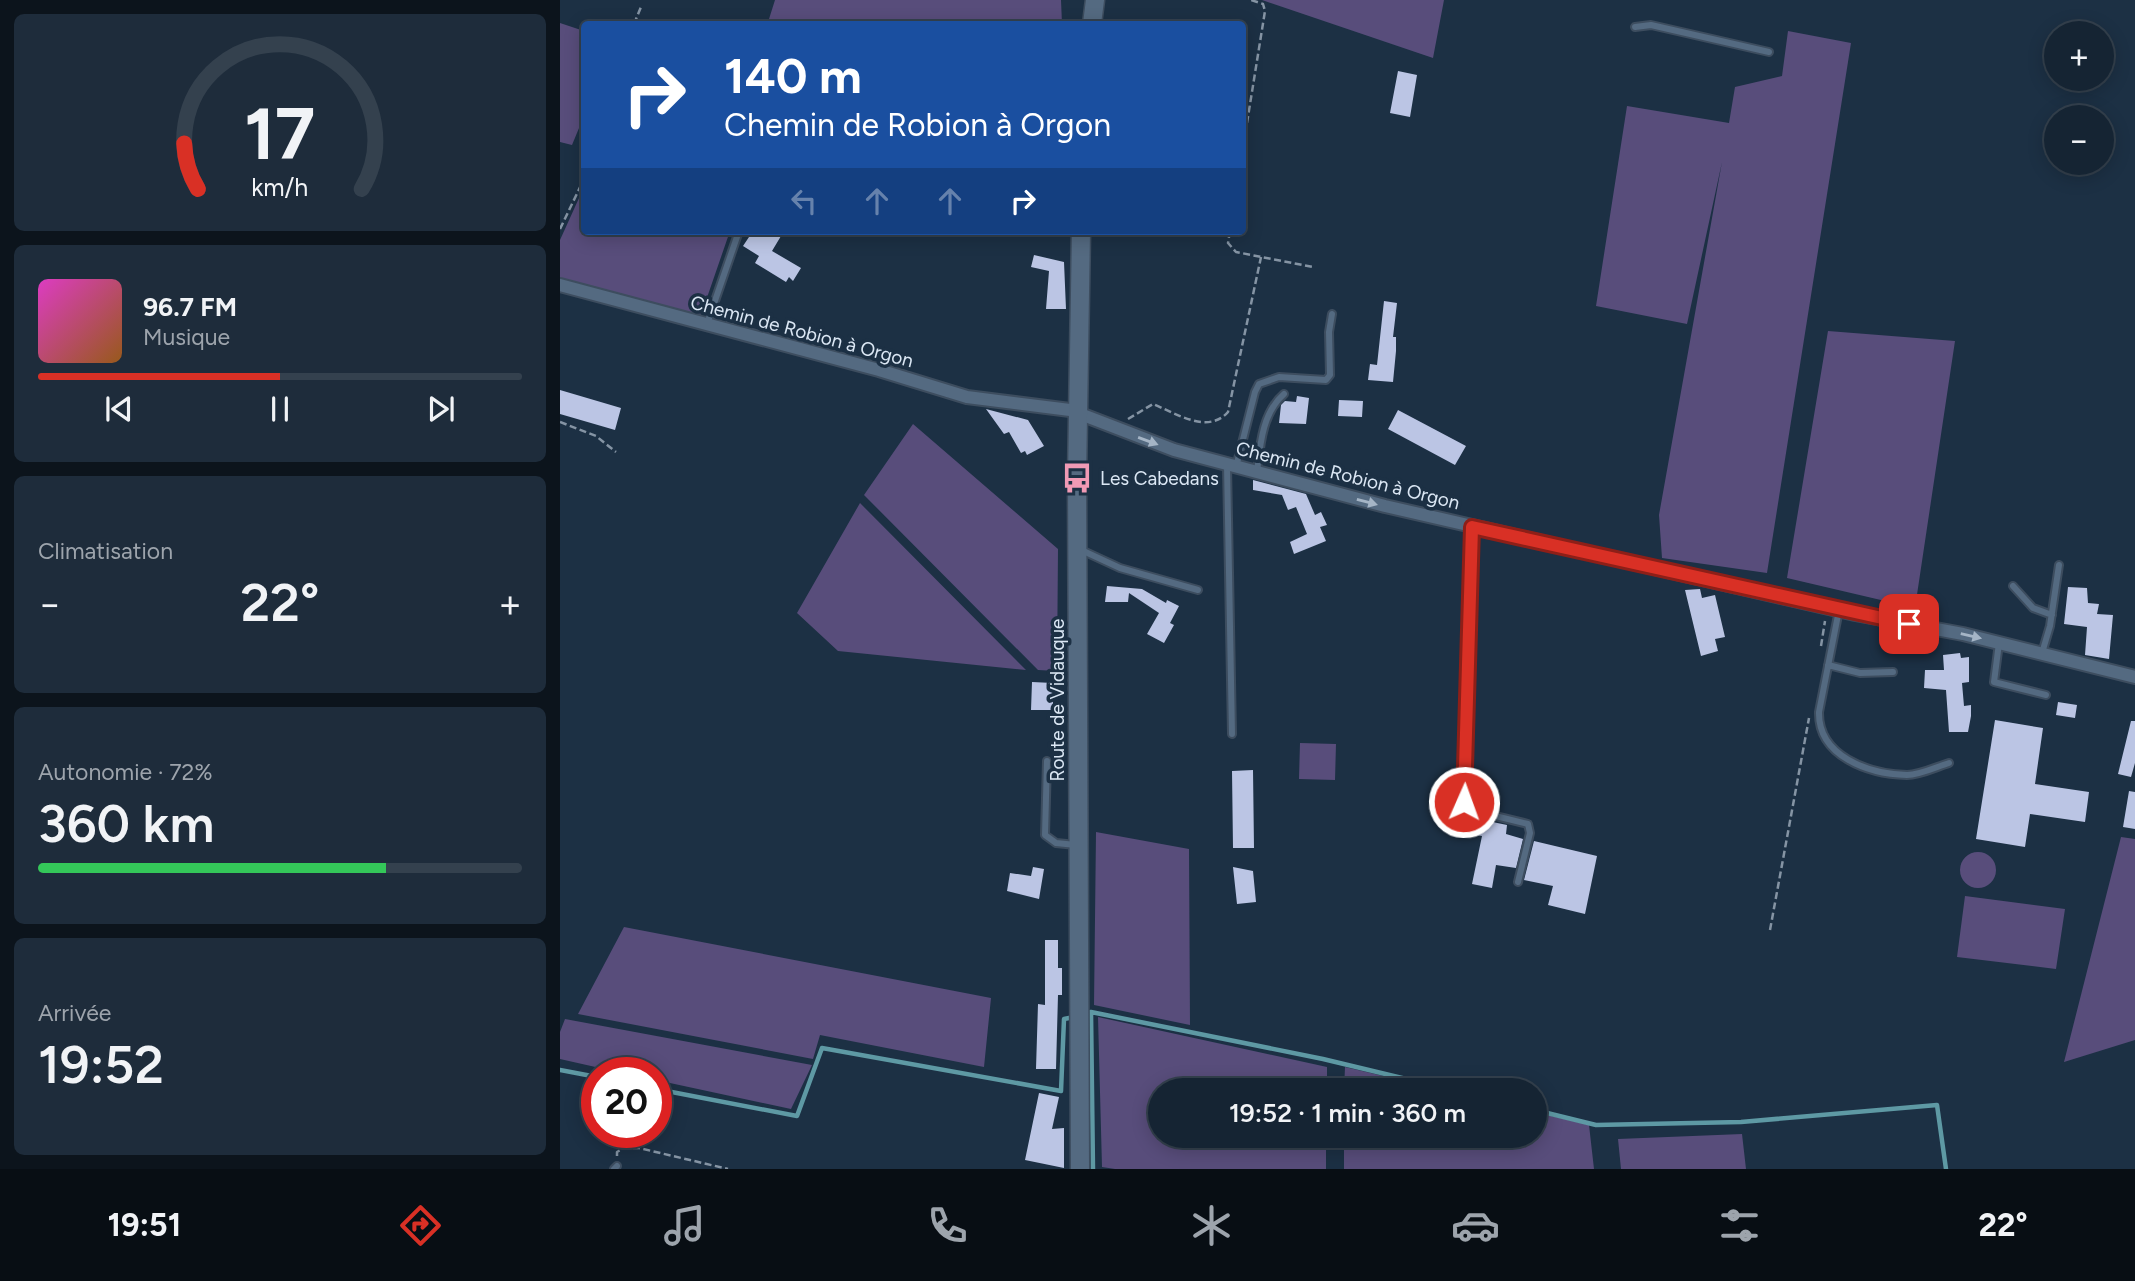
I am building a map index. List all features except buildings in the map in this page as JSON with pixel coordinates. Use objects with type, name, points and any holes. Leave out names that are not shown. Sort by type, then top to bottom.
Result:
[{"type":"street","points":[[1092,21],[1095,0]]},
{"type":"street","name":"Route de Vidauque","points":[[1080,1169],[1077,548],[1081,415],[1081,235]]},
{"type":"street","name":"Chemin de Robion à Orgon","points":[[560,285],[967,397],[1070,410],[1174,450],[1472,527],[1834,609],[1999,643],[2135,677]]},
{"type":"lane","points":[[1635,27],[1651,25],[1769,52]]},
{"type":"lane","points":[[707,324],[738,235]]},
{"type":"lane","points":[[1232,734],[1232,466],[1259,384],[1279,377],[1326,380],[1330,375],[1329,332],[1332,314]]},
{"type":"lane","points":[[1257,472],[1268,416],[1275,402],[1284,394]]},
{"type":"lane","points":[[1472,527],[1464,802],[1471,810],[1528,824],[1530,834],[1518,882]]},
{"type":"lane","points":[[1077,548],[1120,568],[1198,590]]},
{"type":"lane","points":[[2042,653],[2052,615],[2059,565]]},
{"type":"lane","points":[[2013,586],[2033,608],[2052,615]]},
{"type":"lane","points":[[1834,609],[1819,723],[1826,742],[1847,760],[1869,769],[1909,775],[1949,763]]},
{"type":"lane","points":[[1999,643],[1994,682],[2046,695]]},
{"type":"lane","points":[[1828,665],[1860,673],[1893,672]]},
{"type":"lane","points":[[1047,761],[1045,835],[1056,843],[1078,845]]},
{"type":"path","points":[[1246,129],[1265,11],[1263,4],[1251,0]]},
{"type":"path","points":[[635,21],[641,6]]},
{"type":"path","points":[[560,229],[581,185]]},
{"type":"path","points":[[1229,235],[1228,243],[1236,252],[1313,267]]},
{"type":"path","points":[[1114,428],[1153,404],[1200,423],[1223,418],[1228,412],[1261,257]]},
{"type":"path","points":[[560,422],[596,436],[616,452]]},
{"type":"path","points":[[1820,651],[1834,609]]},
{"type":"path","points":[[1770,930],[1810,717]]},
{"type":"path","points":[[615,1168],[617,1153],[624,1148],[639,1148],[728,1169]]},
{"type":"shaded area","points":[[775,0],[1061,0],[1062,21],[776,21],[769,19]]},
{"type":"shaded area","points":[[1262,0],[1444,0],[1433,58]]},
{"type":"shaded area","points":[[560,23],[581,30],[581,123],[572,145],[560,142]]},
{"type":"shaded area","points":[[1788,31],[1851,43],[1767,573],[1662,558],[1659,515],[1722,162],[1687,324],[1596,306],[1627,106],[1729,123],[1735,87],[1782,76]]},
{"type":"shaded area","points":[[581,194],[581,235],[729,235],[701,315],[560,279],[560,240]]},
{"type":"shaded area","points":[[1828,331],[1955,341],[1915,608],[1787,578]]},
{"type":"shaded area","points":[[913,424],[1058,549],[1057,671],[1038,670],[864,495]]},
{"type":"shaded area","points":[[860,503],[1026,670],[838,651],[797,613]]},
{"type":"shaded area","points":[[1300,743],[1336,744],[1335,780],[1299,779]]},
{"type":"shaded area","points":[[1096,832],[1189,849],[1190,1025],[1094,1005]]},
{"type":"shaded area","points":[[2121,837],[2135,839],[2135,1040],[2064,1062]]},
{"type":"shaded area","points":[[1978,852],[1991,857],[1996,870],[1991,883],[1978,888],[1965,883],[1960,870],[1965,857]]},
{"type":"shaded area","points":[[1965,896],[2065,909],[2056,969],[1957,957]]},
{"type":"shaded area","points":[[624,927],[991,998],[984,1067],[820,1035],[813,1059],[578,1014]]},
{"type":"shaded area","points":[[1098,1017],[1327,1067],[1327,1078],[1148,1078],[1148,1148],[1326,1148],[1326,1169],[1102,1167]]},
{"type":"shaded area","points":[[565,1019],[812,1065],[791,1109],[672,1083],[672,1057],[581,1057],[581,1064],[560,1059],[560,1032]]},
{"type":"shaded area","points":[[1345,1067],[1392,1078],[1345,1078]]},
{"type":"shaded area","points":[[1547,1115],[1589,1125],[1594,1169],[1344,1169],[1344,1148],[1547,1148]]},
{"type":"shaded area","points":[[1742,1134],[1746,1169],[1621,1169],[1618,1139]]},
{"type":"waterway","points":[[1091,1012],[1093,1169]]},
{"type":"waterway","points":[[1085,1014],[1091,1012],[1323,1059],[1402,1078]]},
{"type":"waterway","points":[[672,1092],[797,1116],[822,1048],[1061,1091],[1064,1019],[1074,1017]]},
{"type":"waterway","points":[[560,1070],[581,1074]]},
{"type":"waterway","points":[[1547,1113],[1596,1125],[1741,1122],[1937,1105],[1946,1169]]},
{"type":"place","name":"Les Cabedans","points":[[1077,478]]},
{"type":"route","points":[[1464,802],[1472,527],[1854,614],[1909,624]]}]
